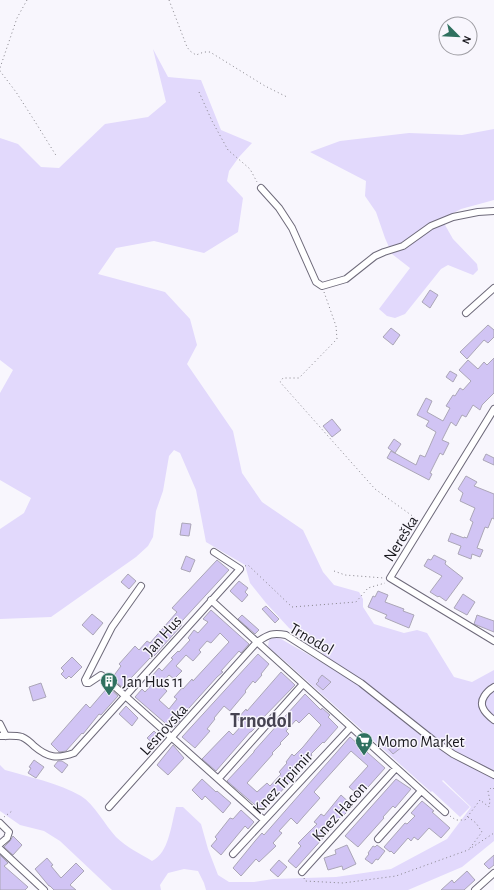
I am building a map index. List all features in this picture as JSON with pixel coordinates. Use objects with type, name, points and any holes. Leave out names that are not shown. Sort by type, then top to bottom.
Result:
[{"type":"street","points":[[261,188],[279,208],[292,228],[316,282],[322,286],[346,279],[375,256],[403,246],[432,226],[453,217],[478,212],[494,211]]},
{"type":"street","points":[[466,313],[494,288]]},
{"type":"street","name":"Nereška","points":[[494,409],[392,579],[494,641]]},
{"type":"street","points":[[214,552],[240,569]]},
{"type":"street","name":"Jan Hus","points":[[3,736],[22,737],[27,739],[36,748],[48,756],[63,757],[74,753],[240,569]]},
{"type":"street","points":[[142,586],[112,627],[85,680],[86,683],[89,683],[101,675],[126,695],[264,820]]},
{"type":"street","points":[[211,600],[444,812]]},
{"type":"street","name":"Trnodol","points":[[257,642],[268,635],[276,633],[286,635],[361,683],[453,754],[494,775]]},
{"type":"street","name":"Lesnovska","points":[[109,807],[257,642]]},
{"type":"street","points":[[218,778],[303,684]]},
{"type":"street","points":[[494,687],[484,696],[482,704],[484,710],[494,720]]},
{"type":"street","points":[[0,724],[3,736]]},
{"type":"street","name":"Knez Trpimir","points":[[233,854],[350,727]]},
{"type":"street","name":"Knez Hacon","points":[[302,872],[396,768]]},
{"type":"street","points":[[378,839],[421,791]]},
{"type":"street","points":[[0,822],[9,832],[7,838],[0,844]]},
{"type":"street","points":[[0,849],[44,890]]},
{"type":"street","points":[[475,890],[494,873]]},
{"type":"path","points":[[27,0],[16,18],[1,63],[0,71],[27,108],[57,157]]},
{"type":"path","points":[[169,0],[190,52],[196,55],[208,52],[213,54],[286,97]]},
{"type":"path","points":[[199,92],[212,121],[228,150],[250,169],[261,188]]},
{"type":"path","points":[[322,286],[336,326],[337,339],[299,378],[283,378],[280,382],[375,489],[424,524]]},
{"type":"path","points":[[240,569],[248,565],[292,607],[356,602],[368,588],[392,579]]},
{"type":"path","points":[[334,571],[345,575],[392,579]]},
{"type":"path","points":[[456,820],[465,820],[480,800],[489,807],[490,801],[488,791],[492,787],[494,789]]},
{"type":"path","points":[[0,822],[12,811]]},
{"type":"path","points":[[467,817],[476,823],[482,832],[468,850]]},
{"type":"path","points":[[302,872],[305,881],[343,883],[396,876],[468,850],[494,833]]},
{"type":"shaded area","points":[[153,49],[168,77],[201,80],[221,130],[252,143],[229,171],[227,181],[243,198],[238,232],[204,253],[154,241],[116,248],[98,274],[165,292],[190,319],[197,345],[187,364],[233,431],[242,473],[262,502],[303,530],[323,572],[334,585],[359,592],[363,599],[363,607],[374,624],[404,633],[417,630],[427,633],[454,677],[472,682],[494,670],[494,841],[462,867],[408,890],[206,890],[198,871],[184,869],[168,873],[160,885],[161,890],[112,890],[60,841],[44,831],[20,825],[0,811],[0,765],[5,770],[54,784],[81,796],[95,809],[120,841],[152,861],[158,857],[166,845],[176,807],[183,807],[201,824],[208,849],[218,875],[229,882],[254,882],[273,879],[336,877],[391,869],[447,839],[471,807],[443,780],[442,781],[470,807],[460,817],[269,648],[269,640],[274,637],[281,639],[337,671],[319,649],[289,628],[266,603],[250,583],[245,565],[206,542],[196,490],[180,453],[174,450],[169,456],[163,491],[156,511],[153,537],[148,546],[136,557],[51,617],[0,619],[0,529],[24,513],[31,498],[0,480],[0,393],[13,370],[0,360],[0,138],[18,144],[41,167],[59,168],[105,124],[148,117],[166,102]]},
{"type":"shaded area","points":[[494,129],[494,200],[461,209],[448,216],[445,225],[453,239],[477,264],[478,270],[473,275],[448,265],[441,269],[405,314],[395,318],[387,316],[379,309],[410,268],[392,254],[376,212],[365,196],[366,181],[310,152],[340,141],[409,133],[462,135]]},
{"type":"building","points":[[430,290],[438,295],[430,308],[422,302]]},
{"type":"building","points":[[488,325],[494,330],[494,337],[488,343],[484,340],[467,359],[460,352]]},
{"type":"building","points":[[391,328],[400,335],[393,345],[383,337]]},
{"type":"building","points":[[494,358],[494,393],[482,405],[480,410],[473,405],[466,417],[462,415],[456,426],[451,422],[442,440],[449,443],[443,455],[440,453],[430,473],[432,474],[429,480],[387,458],[391,451],[416,465],[420,455],[425,457],[436,432],[426,426],[429,421],[417,415],[426,398],[432,401],[427,412],[443,421],[450,408],[446,406],[453,395],[455,396],[460,388],[463,390],[471,381],[459,370],[468,360],[478,369],[484,362],[487,365]]},
{"type":"building","points":[[450,371],[457,375],[453,382],[446,377]]},
{"type":"building","points":[[332,419],[341,430],[332,437],[323,426]]},
{"type":"building","points":[[394,439],[401,444],[395,453],[388,448]]},
{"type":"building","points":[[486,454],[494,458],[494,465],[483,460]]},
{"type":"building","points":[[466,476],[477,482],[474,486],[494,494],[494,519],[492,518],[488,528],[485,527],[477,548],[483,550],[480,557],[472,554],[471,559],[458,554],[461,546],[448,541],[451,533],[467,538],[473,522],[470,520],[475,508],[460,501],[463,493],[458,489]]},
{"type":"building","points":[[182,523],[191,524],[189,536],[180,535]]},
{"type":"building","points":[[434,555],[446,561],[445,564],[463,578],[446,601],[430,592],[442,576],[424,566],[428,559],[431,560]]},
{"type":"building","points":[[186,556],[195,560],[190,572],[181,569]]},
{"type":"building","points":[[217,560],[229,570],[182,621],[181,626],[155,655],[151,659],[150,658],[131,678],[133,679],[124,689],[112,678],[121,666],[119,664],[135,646],[139,650],[147,641],[150,643],[177,612],[172,608]]},
{"type":"building","points":[[128,574],[136,581],[129,589],[121,582]]},
{"type":"building","points":[[239,581],[248,588],[245,592],[248,595],[242,602],[230,591]]},
{"type":"building","points":[[378,591],[388,595],[385,602],[404,609],[403,611],[414,615],[409,628],[385,618],[387,615],[368,607],[373,596],[375,597]]},
{"type":"building","points":[[463,594],[475,602],[467,615],[454,608]]},
{"type":"building","points":[[266,606],[279,619],[275,623],[262,609]]},
{"type":"building","points":[[211,610],[249,644],[241,653],[239,651],[221,671],[223,672],[180,718],[181,720],[172,729],[135,697],[142,689],[145,692],[155,681],[151,677],[159,668],[162,671],[173,659],[171,658],[190,640],[188,638],[194,630],[198,633],[208,622],[203,619]],"holes":[[[220,633],[229,642],[193,681],[192,679],[183,689],[182,688],[174,697],[177,699],[169,709],[159,700],[167,691],[160,685],[169,675],[174,679],[182,671],[176,666],[186,655],[193,661],[201,652],[199,650],[207,641],[211,643]]]},
{"type":"building","points":[[92,614],[103,623],[93,635],[82,625]]},
{"type":"building","points":[[242,615],[259,630],[255,634],[238,619]]},
{"type":"building","points":[[477,615],[494,621],[494,632],[474,624]]},
{"type":"building","points":[[258,654],[269,664],[261,674],[262,675],[255,683],[253,681],[230,711],[224,706],[207,729],[210,731],[195,748],[182,737]]},
{"type":"building","points":[[72,657],[82,667],[71,678],[69,676],[66,679],[61,674],[64,671],[61,668]]},
{"type":"building","points":[[281,672],[295,685],[259,722],[260,723],[250,732],[216,771],[202,759],[229,731],[233,735],[243,724],[237,719],[246,709],[247,711]]},
{"type":"building","points":[[322,675],[331,682],[323,690],[316,684]]},
{"type":"building","points":[[41,683],[46,697],[33,701],[29,687]]},
{"type":"building","points":[[108,687],[118,696],[101,715],[99,714],[83,734],[82,733],[66,751],[59,752],[51,744],[86,704],[90,708]]},
{"type":"building","points":[[305,694],[321,710],[322,708],[330,715],[328,717],[338,727],[324,743],[323,742],[311,754],[312,755],[296,774],[297,775],[262,811],[227,781]],"holes":[[[309,713],[321,725],[294,756],[292,754],[286,762],[287,763],[279,772],[281,774],[270,786],[267,783],[257,792],[247,783],[289,734],[286,731],[296,720],[299,723]]]},
{"type":"building","points":[[126,706],[138,718],[132,726],[119,714]]},
{"type":"building","points":[[154,731],[161,738],[155,745],[147,738]]},
{"type":"building","points":[[350,737],[385,768],[360,796],[349,787],[368,766],[351,751],[314,792],[320,798],[297,824],[291,818],[279,831],[282,833],[273,843],[276,846],[259,862],[256,859],[241,876],[233,868],[262,833],[264,835]]},
{"type":"building","points":[[395,738],[402,747],[393,754],[385,745]]},
{"type":"building","points":[[173,745],[184,758],[168,775],[157,765]]},
{"type":"building","points":[[34,760],[44,767],[36,778],[28,773],[31,768],[29,767]]},
{"type":"building","points":[[58,761],[62,761],[68,765],[62,773],[54,766]]},
{"type":"building","points":[[202,779],[231,803],[223,813],[205,796],[202,800],[192,790]]},
{"type":"building","points":[[396,779],[411,789],[395,808],[393,806],[358,847],[345,836]]},
{"type":"building","points":[[341,795],[353,806],[344,815],[343,814],[296,868],[288,861],[301,846],[298,843],[317,824],[314,822],[321,814],[324,816]]},
{"type":"building","points":[[422,801],[450,828],[441,838],[429,828],[418,840],[414,837],[411,841],[408,838],[394,854],[391,851],[390,852],[384,847],[405,823],[407,824],[415,816],[411,813]]},
{"type":"building","points":[[241,810],[254,822],[248,829],[245,826],[221,855],[211,846],[217,839],[215,837],[230,818],[233,819]]},
{"type":"building","points":[[13,836],[22,845],[13,855],[4,847]]},
{"type":"building","points":[[347,845],[356,864],[343,870],[342,866],[328,870],[324,858],[336,854],[335,850]]},
{"type":"building","points":[[377,845],[385,851],[378,860],[376,859],[372,864],[365,859],[373,846],[375,847]]},
{"type":"building","points":[[0,855],[8,863],[4,866],[28,887],[25,890],[0,890]]},
{"type":"building","points":[[494,855],[494,865],[489,869],[484,864]]},
{"type":"building","points":[[47,858],[53,865],[51,866],[61,878],[76,863],[84,871],[70,885],[76,890],[54,890],[49,886],[35,869]]},
{"type":"building","points":[[279,860],[287,867],[278,877],[270,870]]},
{"type":"building","points":[[467,871],[475,880],[464,890],[441,890],[452,880],[454,883]]},
{"type":"place","name":"Jan Hus 11","points":[[109,696]]},
{"type":"place","name":"Momo Market","points":[[364,756]]},
{"type":"district","name":"Trnodol","points":[[261,720]]}]
